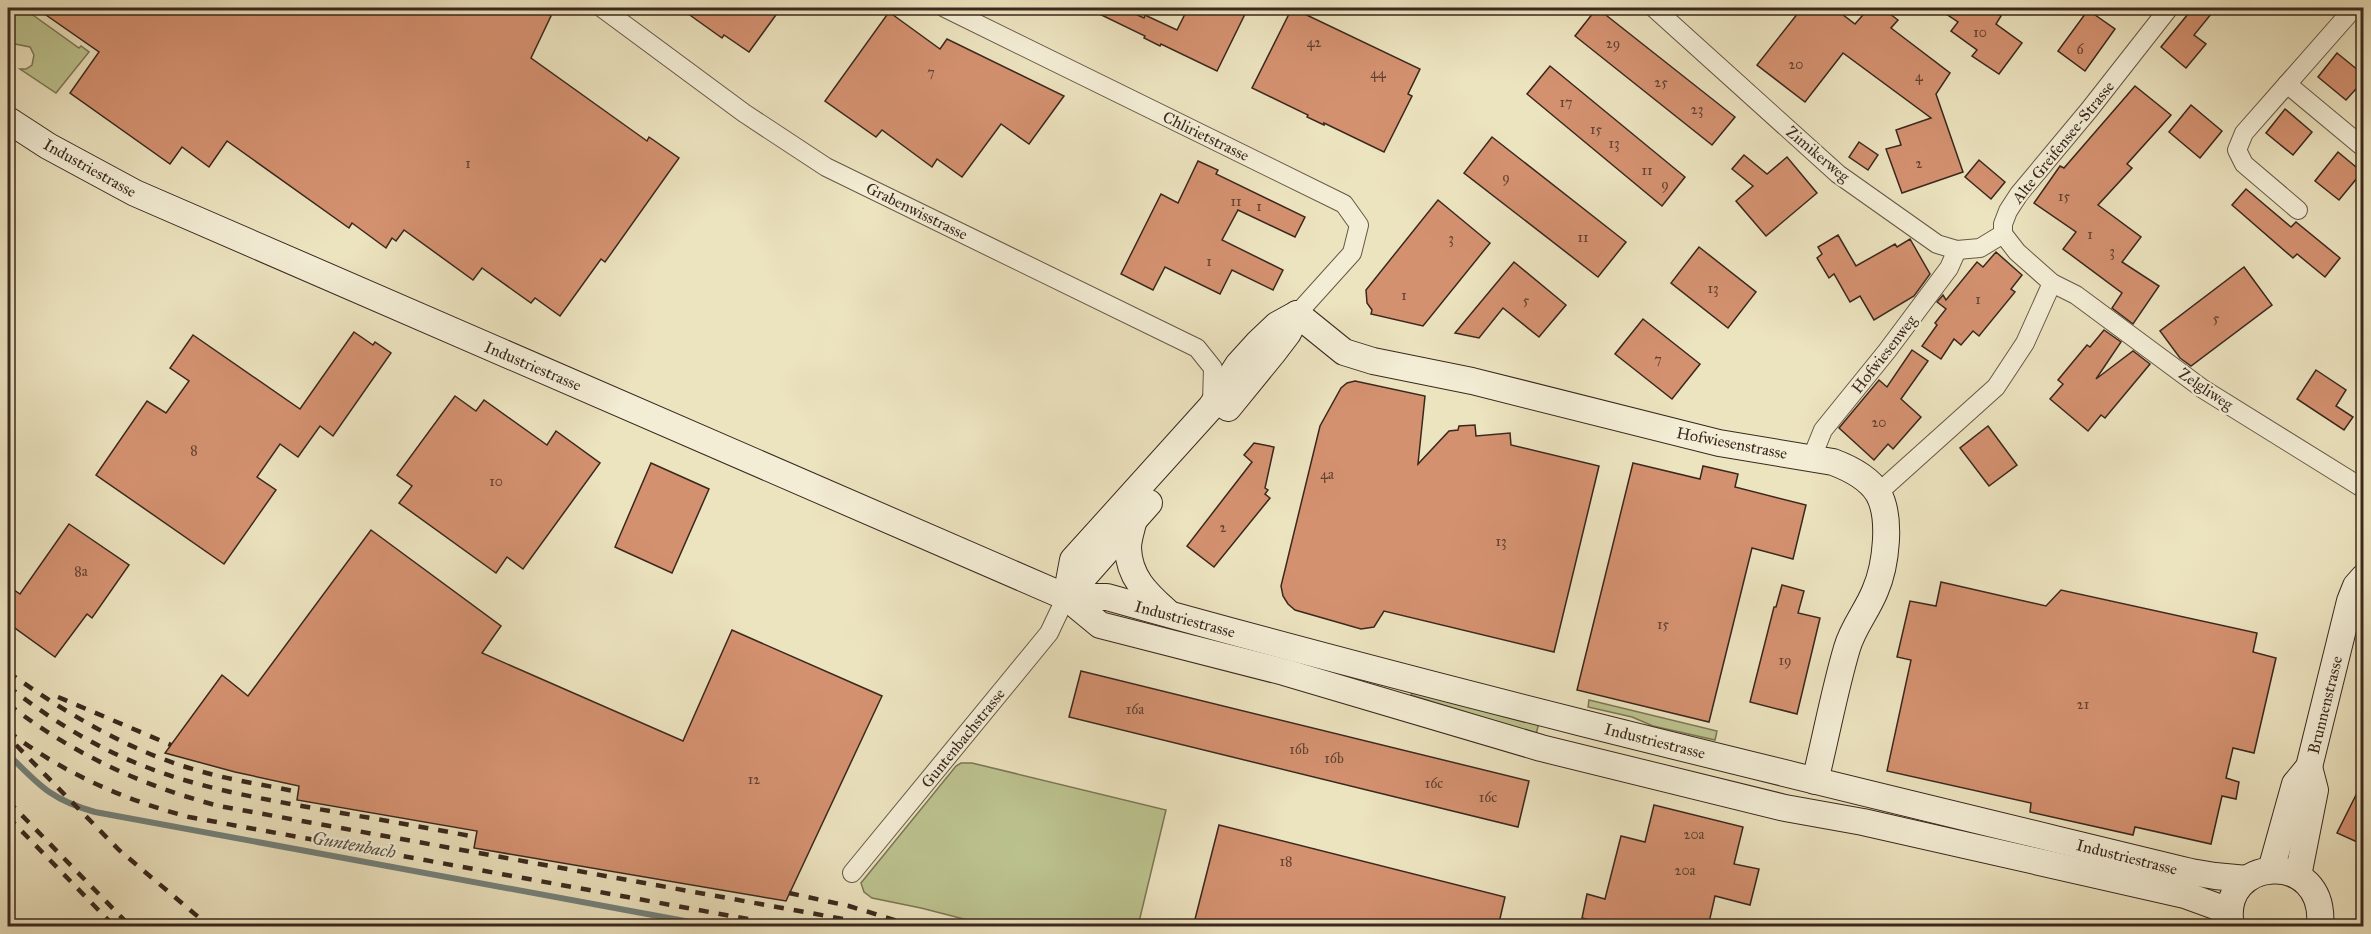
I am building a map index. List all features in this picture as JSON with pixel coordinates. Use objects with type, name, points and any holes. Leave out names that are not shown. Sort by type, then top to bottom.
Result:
[{"type":"main road","name":"Industriestrasse","points":[[8,120],[48,146],[135,193],[1066,597],[1100,625],[1294,675],[1540,748],[1785,808],[1863,822],[2185,895],[2218,907],[2230,922]]},
{"type":"main road","name":"Chlirietstrasse","points":[[1066,597],[1073,560],[1211,407],[1239,365],[1268,332],[1297,314]]},
{"type":"main road","name":"Chlirietstrasse","points":[[1066,597],[1203,440],[1288,333],[1297,314]]},
{"type":"main road","name":"Hofwiesenstrasse","points":[[1297,314],[1344,352],[1373,362],[1472,381],[1719,443],[1833,462],[1865,479],[1878,493]]},
{"type":"main road","points":[[1815,781],[1847,646],[1856,624],[1876,590],[1881,569],[1886,540],[1884,514],[1878,493]]},
{"type":"main road","points":[[1134,519],[1128,547],[1134,573],[1142,590],[1170,615]]},
{"type":"main road","name":"Brunnenstrasse","points":[[2259,874],[2295,784],[2310,767],[2350,601],[2356,586],[2364,577]]},
{"type":"main road","name":"Industriestrasse","points":[[1066,597],[1107,597],[1466,693],[2191,872],[2215,876],[2285,871],[2298,876]]},
{"type":"main road","name":"Brunnenstrasse","points":[[2298,876],[2316,790],[2310,767]]},
{"type":"main road","name":"Industriestrasse","points":[[2230,922],[2234,896],[2259,874]]},
{"type":"main road","points":[[2298,876],[2314,891],[2325,922]]},
{"type":"street","name":"Grabenwisstrasse","points":[[602,8],[744,113],[826,167],[1197,348],[1213,368],[1214,388],[1211,407]]},
{"type":"street","name":"Chlirietstrasse","points":[[945,8],[1344,204],[1359,225],[1352,253],[1297,314]]},
{"type":"street","name":"Zimikerweg","points":[[1654,8],[1838,174],[1937,244],[1957,250]]},
{"type":"street","name":"Alte Greifensee-Strasse","points":[[2003,234],[2002,224],[2019,194],[2169,8]]},
{"type":"street","points":[[2298,210],[2244,164],[2237,150],[2244,133],[2354,8]]},
{"type":"street","points":[[2287,84],[2364,148]]},
{"type":"street","points":[[1878,493],[1995,387],[2025,343],[2052,283],[2017,252],[2003,234],[1980,248],[1957,250]]},
{"type":"street","name":"Hofwiesenweg","points":[[1812,457],[1824,430],[1949,268],[1957,250]]},
{"type":"street","name":"Zelgliweg","points":[[2052,283],[2076,295],[2203,389],[2364,489]]},
{"type":"street","name":"Guntenbachstrasse","points":[[852,873],[1042,641],[1066,597]]},
{"type":"green space","points":[[8,8],[23,8],[79,48],[81,46],[89,52],[56,93],[20,69],[26,69],[32,65],[34,55],[30,47],[15,44],[8,37]]},
{"type":"green space","points":[[1412,692],[1539,723],[1536,734],[1411,695]]},
{"type":"green space","points":[[1589,700],[1717,731],[1715,740],[1653,726],[1632,717],[1588,707]]},
{"type":"green space","points":[[961,763],[972,763],[1166,810],[1138,926],[991,926],[872,898],[864,892],[861,883],[956,766]]},
{"type":"building","points":[[36,8],[541,8],[551,16],[531,58],[647,141],[649,137],[679,158],[605,262],[601,259],[560,316],[535,298],[531,303],[482,268],[473,280],[404,230],[396,241],[392,238],[386,248],[352,223],[349,228],[227,141],[209,167],[182,147],[170,164],[70,93],[99,52]]},
{"type":"building","points":[[680,8],[781,8],[749,52],[724,35],[722,38]]},
{"type":"building","points":[[1087,8],[1122,8],[1144,18],[1145,15],[1177,30],[1188,8],[1248,8],[1217,71],[1161,44],[1160,46],[1144,38],[1145,36]]},
{"type":"building","points":[[1292,8],[1420,69],[1408,94],[1412,96],[1384,152],[1307,117],[1308,115],[1252,88]]},
{"type":"building","points":[[1597,8],[1735,117],[1712,145],[1575,36]]},
{"type":"building","points":[[1802,8],[1834,8],[1855,24],[1869,8],[1882,8],[1898,20],[1891,28],[1950,73],[1936,94],[1963,172],[1902,193],[1886,149],[1901,145],[1896,130],[1931,118],[1843,53],[1805,102],[1757,65]]},
{"type":"building","points":[[1937,8],[1990,8],[2001,16],[1996,24],[2022,43],[1999,74],[1972,56],[1977,50],[1951,31],[1958,22]]},
{"type":"building","points":[[2193,8],[2216,8],[2194,35],[2206,44],[2186,68],[2161,47]]},
{"type":"building","points":[[2088,10],[2115,29],[2085,71],[2058,51]]},
{"type":"building","points":[[889,12],[940,49],[947,39],[1064,96],[1029,144],[1001,124],[962,177],[937,159],[932,167],[882,130],[876,137],[825,101]]},
{"type":"building","points":[[2337,53],[2364,75],[2364,80],[2346,100],[2318,77]]},
{"type":"building","points":[[1550,66],[1685,177],[1662,206],[1527,94]]},
{"type":"building","points":[[2135,86],[2171,115],[2127,164],[2132,168],[2098,205],[2141,237],[2122,262],[2159,286],[2133,324],[2112,308],[2122,293],[2063,249],[2076,232],[2034,203],[2060,166],[2064,168]]},
{"type":"building","points":[[2191,105],[2222,131],[2200,158],[2169,132]]},
{"type":"building","points":[[2285,109],[2312,132],[2293,155],[2266,133]]},
{"type":"building","points":[[1492,137],[1626,242],[1598,277],[1464,173]]},
{"type":"building","points":[[1859,142],[1878,155],[1868,170],[1849,157]]},
{"type":"building","points":[[2338,152],[2362,172],[2339,200],[2315,181]]},
{"type":"building","points":[[1744,155],[1767,174],[1787,157],[1817,193],[1766,236],[1736,201],[1753,186],[1732,169]]},
{"type":"building","points":[[1979,160],[2005,182],[1991,199],[1965,177]]},
{"type":"building","points":[[1198,161],[1218,170],[1216,174],[1305,217],[1295,237],[1238,210],[1222,240],[1283,270],[1273,290],[1232,270],[1220,294],[1165,267],[1153,290],[1121,274],[1161,194],[1178,203]]},
{"type":"building","points":[[2246,189],[2291,227],[2296,222],[2340,258],[2325,277],[2297,254],[2293,258],[2232,205]]},
{"type":"building","points":[[1438,200],[1490,243],[1423,326],[1371,314],[1366,290]]},
{"type":"building","points":[[1838,235],[1856,266],[1895,244],[1897,247],[1910,239],[1930,274],[1914,296],[1874,320],[1860,296],[1850,302],[1834,274],[1829,278],[1817,258],[1822,254],[1818,247]]},
{"type":"building","points":[[1699,247],[1756,292],[1728,328],[1671,283]]},
{"type":"building","points":[[1996,252],[2022,275],[2011,289],[2015,292],[1979,336],[1973,331],[1961,345],[1954,339],[1941,359],[1922,346],[1946,309],[1937,302],[1943,295],[1946,300],[1977,262],[1983,267]]},
{"type":"building","points":[[1514,262],[1566,305],[1539,337],[1503,308],[1479,338],[1455,333]]},
{"type":"building","points":[[2244,267],[2272,305],[2191,366],[2180,358],[2160,331]]},
{"type":"building","points":[[1643,319],[1700,364],[1672,399],[1615,354]]},
{"type":"building","points":[[2104,330],[2121,342],[2096,379],[2133,351],[2150,364],[2105,418],[2101,415],[2088,431],[2050,399],[2063,384],[2058,380],[2087,345],[2090,347]]},
{"type":"building","points":[[354,332],[373,345],[375,342],[391,353],[333,436],[320,426],[298,457],[280,444],[257,477],[276,490],[224,564],[96,475],[147,401],[166,413],[189,381],[170,368],[193,335],[300,409]]},
{"type":"building","points":[[1912,350],[1928,361],[1901,399],[1921,417],[1893,449],[1888,444],[1874,460],[1839,428],[1879,380],[1887,387]]},
{"type":"building","points":[[2316,370],[2346,390],[2336,406],[2353,417],[2344,430],[2297,399]]},
{"type":"building","points":[[1355,381],[1425,396],[1418,464],[1449,431],[1458,430],[1459,426],[1475,425],[1476,436],[1510,433],[1511,445],[1599,466],[1554,652],[1384,611],[1374,627],[1361,629],[1295,610],[1288,604],[1281,586],[1320,426],[1341,388]]},
{"type":"building","points":[[455,396],[476,411],[484,400],[547,445],[556,431],[600,463],[523,569],[507,557],[496,573],[399,503],[412,486],[397,475]]},
{"type":"building","points":[[1988,426],[2017,465],[1989,486],[1960,448]]},
{"type":"building","points":[[1254,443],[1274,447],[1265,488],[1268,490],[1265,494],[1270,498],[1214,567],[1187,546],[1252,462],[1244,455]]},
{"type":"building","points":[[651,463],[709,489],[672,573],[615,547]]},
{"type":"building","points":[[1633,463],[1700,479],[1703,466],[1738,474],[1735,487],[1806,505],[1793,559],[1752,548],[1709,722],[1577,690]]},
{"type":"building","points":[[69,524],[129,565],[92,618],[87,614],[55,657],[8,623],[8,599],[14,590],[20,594]]},
{"type":"building","points":[[371,530],[501,626],[482,653],[683,741],[732,630],[882,696],[786,901],[474,848],[477,831],[297,800],[299,786],[165,753],[222,675],[248,696]]},
{"type":"building","points":[[1941,582],[2046,606],[2061,590],[2257,633],[2253,652],[2276,658],[2254,753],[2233,748],[2226,778],[2239,782],[2236,799],[2222,796],[2211,844],[2135,827],[2133,835],[2030,812],[2031,803],[1887,771],[1911,660],[1897,657],[1910,601],[1936,606]]},
{"type":"building","points":[[1782,585],[1804,591],[1798,613],[1820,618],[1797,714],[1750,702],[1774,607],[1776,607]]},
{"type":"building","points":[[1081,671],[1529,781],[1518,827],[1069,717]]},
{"type":"building","points":[[2364,779],[2364,845],[2337,833]]},
{"type":"building","points":[[1654,805],[1743,827],[1734,864],[1759,869],[1750,905],[1715,896],[1708,927],[1617,927],[1582,918],[1587,894],[1605,899],[1621,836],[1645,842]]},
{"type":"building","points":[[1219,825],[1505,897],[1498,927],[1193,927]]},
{"type":"waterway","name":"Guntenbach","points":[[8,754],[56,797],[95,812],[712,926]]},
{"type":"railway","points":[[8,672],[53,703],[101,731],[151,754],[215,775],[298,792]]},
{"type":"railway","points":[[8,686],[55,720],[88,740],[123,757],[184,780],[251,796],[476,837]]},
{"type":"railway","points":[[58,697],[171,745]]},
{"type":"railway","points":[[8,704],[57,738],[108,766],[162,789],[219,806],[882,926]]},
{"type":"railway","points":[[8,731],[28,746],[94,783],[141,802],[189,817],[786,926]]},
{"type":"railway","points":[[16,745],[119,850],[209,926]]},
{"type":"railway","points":[[8,801],[130,926]]},
{"type":"railway","points":[[8,817],[114,926]]},
{"type":"railway","points":[[789,893],[849,906],[914,926]]}]
